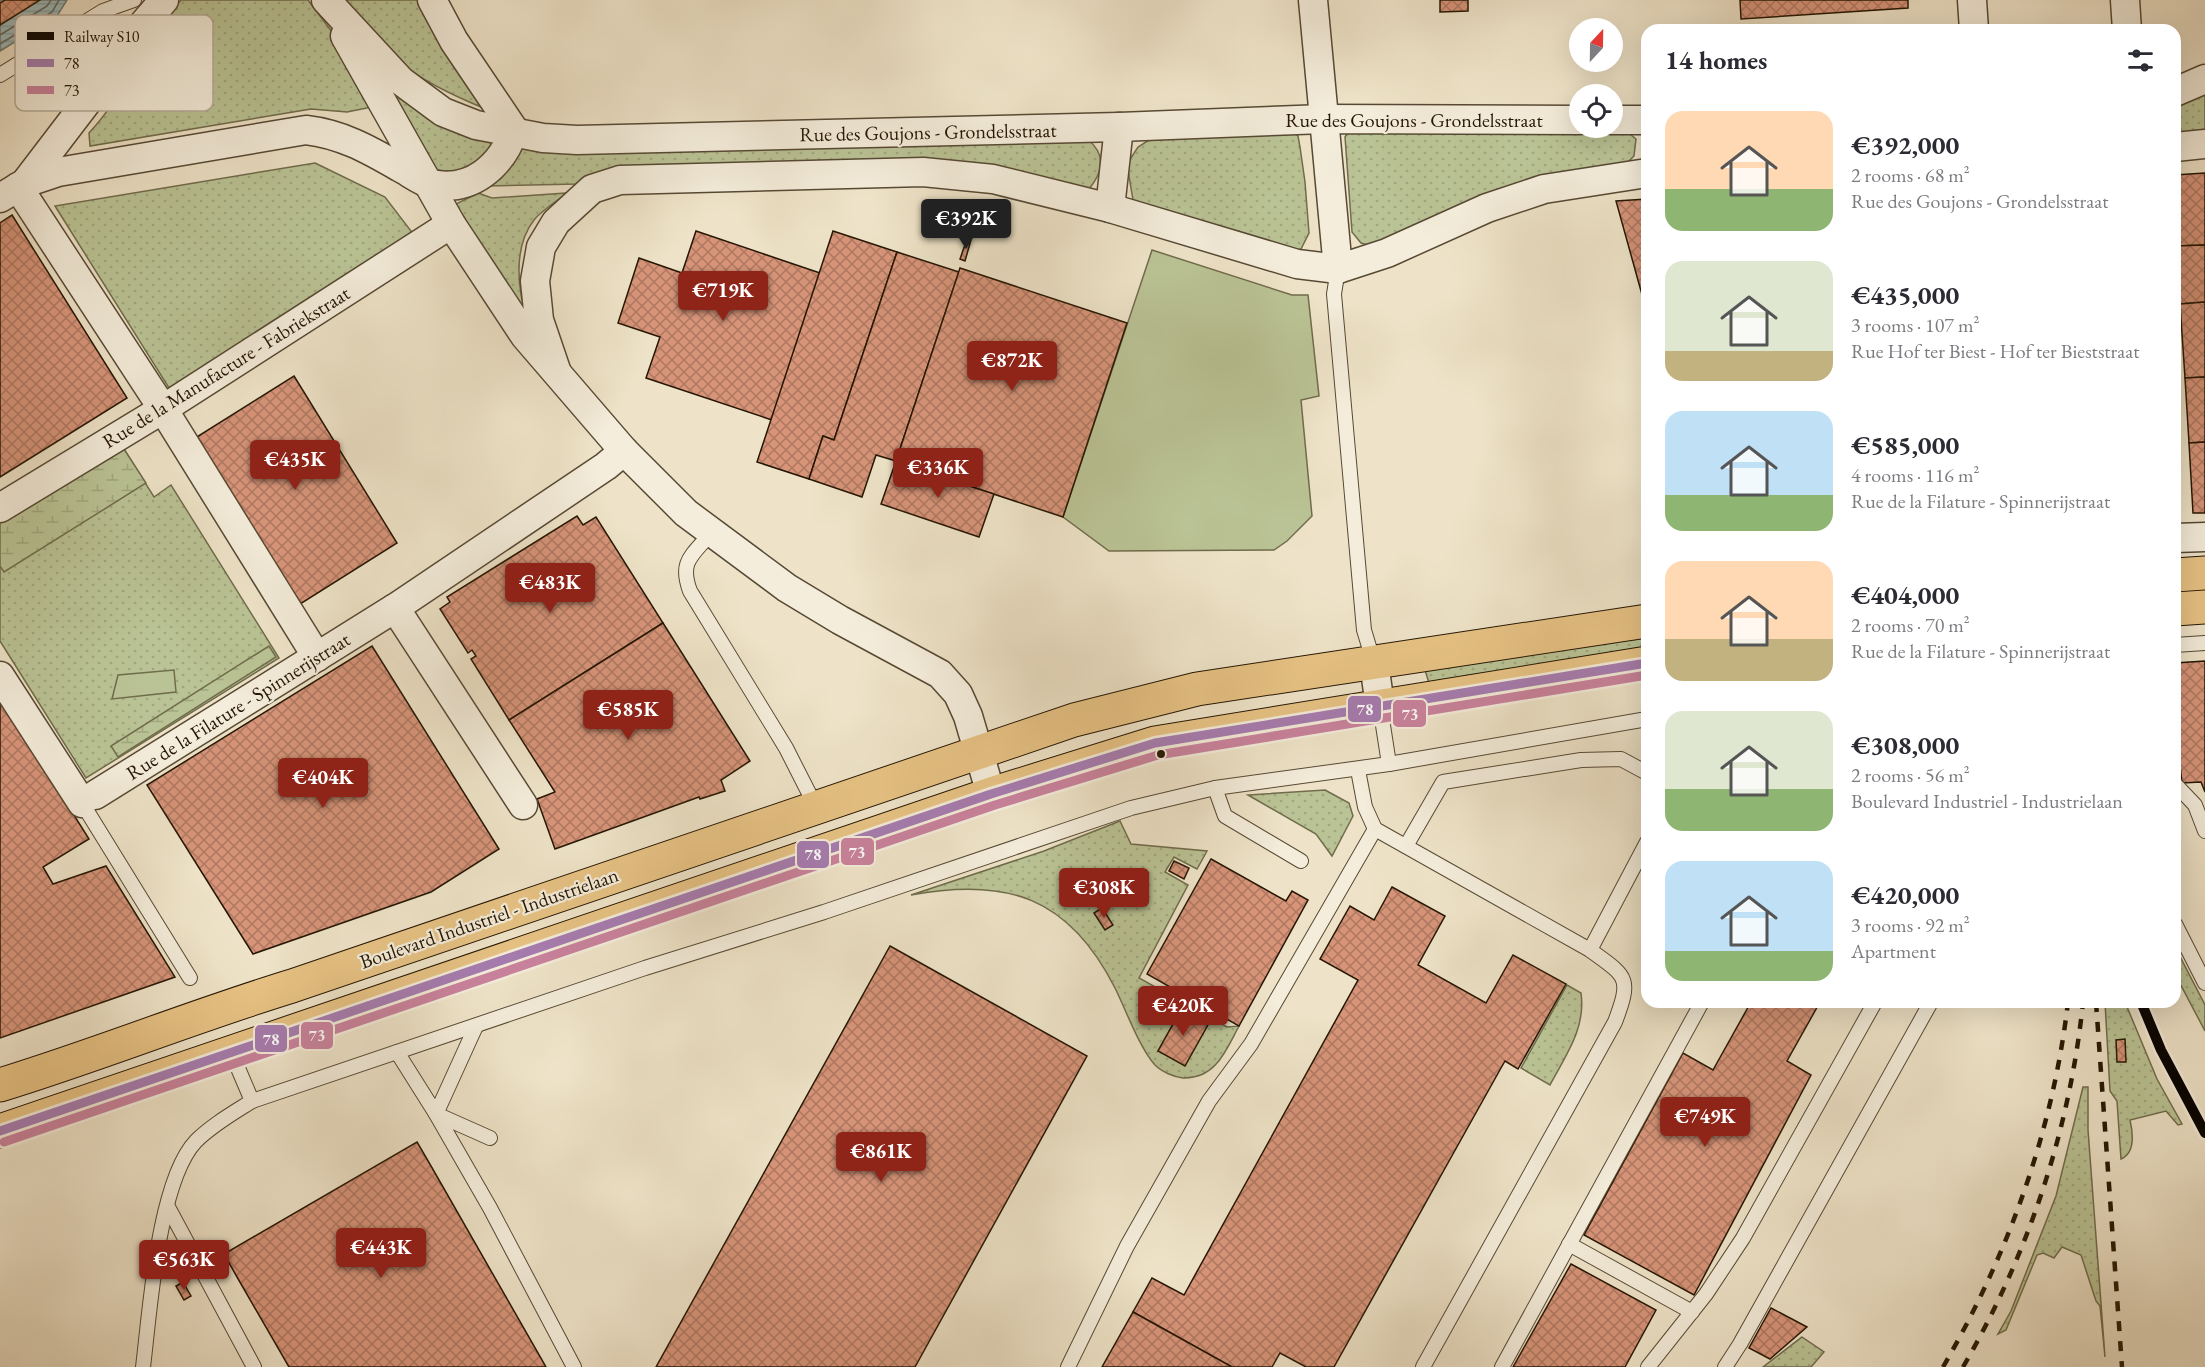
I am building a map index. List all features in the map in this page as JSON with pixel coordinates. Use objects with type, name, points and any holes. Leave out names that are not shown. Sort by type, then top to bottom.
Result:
[{"type":"main road","points":[[2181,575],[2205,573]]},
{"type":"main road","points":[[2181,609],[2205,607]]},
{"type":"main road","name":"Boulevard Industriel - Industrielaan","points":[[0,1085],[69,1064],[210,1011],[292,986],[1074,720],[1197,689],[1641,622]]},
{"type":"main road","points":[[0,1131],[991,794],[1155,743],[1641,664]]},
{"type":"street","points":[[151,15],[164,0]]},
{"type":"street","points":[[326,0],[451,224],[525,336],[624,451],[686,513],[787,588],[840,621],[940,674],[958,694],[968,716],[991,794]]},
{"type":"street","name":"Rue des Goujons - Grondelsstraat","points":[[326,0],[400,81],[443,112],[476,125],[514,130],[543,138],[577,140],[1119,127],[1324,119],[1569,120]]},
{"type":"street","points":[[14,189],[58,172],[306,130],[330,133],[362,146],[429,183],[450,186],[468,182],[490,170],[502,158],[514,130],[454,41],[432,0]]},
{"type":"street","points":[[1313,0],[1338,268]]},
{"type":"street","points":[[1972,0],[1974,24]]},
{"type":"street","points":[[2126,0],[2127,24]]},
{"type":"street","points":[[2181,89],[2205,79]]},
{"type":"street","points":[[14,189],[81,111]]},
{"type":"street","points":[[1623,120],[1641,120]]},
{"type":"street","points":[[1110,208],[1119,127]]},
{"type":"street","points":[[2181,146],[2205,144]]},
{"type":"street","name":"Rue des Goujons - Grondelsstraat","points":[[556,370],[539,320],[535,280],[541,247],[556,222],[592,189],[620,180],[923,172],[993,179],[1110,208],[1296,264],[1338,268],[1387,253],[1487,208],[1544,189],[1641,174]]},
{"type":"street","points":[[14,189],[163,409],[317,657]]},
{"type":"street","name":"Rue de la Manufacture - Fabriekstraat","points":[[0,508],[163,409],[451,224]]},
{"type":"street","name":"Rue de la Filature - Spinnerijstraat","points":[[88,799],[395,608],[606,466],[624,451]]},
{"type":"street","points":[[2181,538],[2205,537]]},
{"type":"street","points":[[395,608],[524,805]]},
{"type":"street","points":[[1374,663],[1380,706]]},
{"type":"street","points":[[0,676],[88,799]]},
{"type":"lane","points":[[97,15],[134,0]]},
{"type":"lane","points":[[0,75],[15,66]]},
{"type":"lane","points":[[1338,268],[1334,294],[1361,595],[1366,643],[1374,663]]},
{"type":"lane","points":[[711,533],[685,563],[684,575],[690,591],[786,748],[816,807]]},
{"type":"lane","points":[[2181,645],[2205,643]]},
{"type":"lane","points":[[1380,706],[1389,764]]},
{"type":"lane","points":[[143,1367],[154,1277],[178,1170],[195,1142],[225,1117],[252,1101],[1131,808],[1215,788],[1358,770],[1641,720]]},
{"type":"lane","points":[[1406,846],[1443,782],[1581,760],[1621,759],[1641,770]]},
{"type":"lane","points":[[1358,770],[1365,807],[1375,829],[1590,950],[1618,970],[1626,984],[1615,1022],[1423,1367]]},
{"type":"lane","points":[[1215,788],[1225,816],[1301,861]]},
{"type":"lane","points":[[2181,790],[2195,805],[2205,831]]},
{"type":"lane","points":[[88,799],[190,978]]},
{"type":"lane","points":[[1068,1367],[1127,1246],[1209,1101],[1251,1044],[1375,829]]},
{"type":"lane","points":[[1590,950],[1641,853]]},
{"type":"lane","points":[[2181,936],[2205,983]]},
{"type":"lane","points":[[1502,1367],[1699,1008]]},
{"type":"lane","points":[[1648,1367],[1692,1312],[1743,1238],[1872,1008]]},
{"type":"lane","points":[[1725,1367],[1746,1334],[1928,1008]]},
{"type":"lane","points":[[436,1114],[476,1026]]},
{"type":"lane","points":[[397,1053],[436,1114],[490,1208],[574,1367]]},
{"type":"lane","points":[[232,1054],[252,1101]]},
{"type":"lane","points":[[436,1114],[490,1138]]},
{"type":"lane","points":[[168,1207],[254,1367]]},
{"type":"lane","points":[[1569,1244],[1692,1312]]},
{"type":"green space","points":[[181,0],[308,0],[351,57],[372,107],[347,112],[311,109],[90,146],[89,133],[107,111],[213,111],[213,15],[170,15]]},
{"type":"green space","points":[[346,0],[424,0],[482,99],[481,107],[439,88],[404,66],[373,38]]},
{"type":"green space","points":[[390,90],[394,90],[415,109],[439,122],[492,141],[494,143],[480,165],[450,172],[434,169]]},
{"type":"green space","points":[[2205,93],[2205,137],[2181,137],[2181,102]]},
{"type":"green space","points":[[1569,129],[1569,138],[1623,138],[1623,130],[1636,139],[1634,156],[1627,163],[1368,245],[1361,243],[1352,232],[1345,137],[1348,132]]},
{"type":"green space","points":[[1292,131],[1298,136],[1300,147],[1309,233],[1301,249],[1284,250],[1133,200],[1127,164],[1138,147],[1160,133]]},
{"type":"green space","points":[[1087,139],[1098,151],[1101,164],[1097,177],[1088,190],[594,174],[586,176],[577,184],[487,186],[515,161],[518,146]]},
{"type":"green space","points":[[315,163],[385,197],[414,235],[169,388],[55,206]]},
{"type":"green space","points":[[478,193],[492,198],[567,193],[534,220],[523,243],[519,269],[521,296],[528,320],[454,205]]},
{"type":"green space","points":[[1152,250],[1292,295],[1308,295],[1319,396],[1301,400],[1312,516],[1287,541],[1274,550],[1109,551],[1063,517]]},
{"type":"green space","points":[[122,446],[154,497],[171,485],[279,658],[86,778],[0,641],[0,515]]},
{"type":"green space","points":[[122,446],[146,483],[4,572],[0,566],[0,523]]},
{"type":"green space","points":[[1641,631],[1641,652],[1429,683],[1425,670]]},
{"type":"green space","points":[[269,646],[276,657],[118,757],[111,746]]},
{"type":"green space","points":[[174,670],[176,692],[112,699],[118,675]]},
{"type":"green space","points":[[1325,790],[1349,803],[1353,816],[1332,856],[1316,834],[1248,795]]},
{"type":"green space","points":[[1120,821],[1131,844],[1207,851],[1197,869],[1174,857],[1165,872],[1188,885],[1139,978],[1227,1027],[1239,1026],[1224,1053],[1204,1074],[1194,1077],[1176,1077],[1155,1065],[1133,1028],[1115,988],[1097,957],[1077,933],[1056,914],[1032,901],[1006,893],[977,889],[945,890],[911,895],[1044,851]],"holes":[[[1182,1008],[1209,1023],[1158,1051]]]},
{"type":"green space","points":[[2181,959],[2205,1005],[2205,1031],[2181,985]]},
{"type":"green space","points":[[1567,985],[1581,993],[1581,1018],[1568,1052],[1550,1085],[1521,1068]]},
{"type":"green space","points":[[2105,1008],[2127,1008],[2157,1079],[2182,1124],[2178,1125],[2166,1111],[2130,1120],[2131,1147],[2126,1156],[2121,1159],[2117,1101],[2110,1091]]},
{"type":"green space","points":[[2083,1087],[2088,1087],[2088,1130],[2105,1357],[2100,1306],[2096,1301],[2081,1255],[2062,1247],[2054,1258],[2043,1253],[2037,1255],[2006,1330],[1998,1334],[2011,1311],[2056,1196]]},
{"type":"green space","points":[[1802,1337],[1824,1352],[1811,1367],[1763,1367]]},
{"type":"water","points":[[0,0],[67,0],[58,15],[15,15],[15,42],[0,51]]},
{"type":"building","points":[[5,0],[40,0],[0,25],[0,3]]},
{"type":"building","points":[[1440,0],[1468,0],[1468,11],[1440,12]]},
{"type":"building","points":[[1740,0],[1908,0],[1908,8],[1741,19]]},
{"type":"building","points":[[2205,173],[2205,245],[2181,246],[2181,175]]},
{"type":"building","points":[[1641,199],[1641,291],[1616,201]]},
{"type":"building","points":[[12,215],[127,398],[0,477],[0,223]]},
{"type":"building","points":[[696,231],[820,273],[772,420],[646,378],[660,337],[618,323],[639,258],[682,273]]},
{"type":"building","points":[[833,231],[897,252],[834,440],[823,436],[809,479],[757,462]]},
{"type":"building","points":[[967,239],[971,240],[965,261],[960,259]]},
{"type":"building","points":[[2205,245],[2205,302],[2181,304],[2181,246]]},
{"type":"building","points":[[897,252],[959,272],[896,461],[876,455],[862,497],[809,479],[823,436],[834,440]]},
{"type":"building","points":[[960,268],[1127,323],[1063,517],[963,484],[966,474],[958,471],[955,481],[896,461]]},
{"type":"building","points":[[2205,302],[2205,377],[2185,378],[2181,304]]},
{"type":"building","points":[[294,376],[397,543],[297,606],[192,440]]},
{"type":"building","points":[[2205,377],[2205,442],[2189,443],[2185,378]]},
{"type":"building","points":[[2205,442],[2205,513],[2193,513],[2189,443]]},
{"type":"building","points":[[896,461],[955,481],[958,471],[966,474],[963,484],[994,494],[979,537],[881,504]]},
{"type":"building","points":[[577,516],[583,525],[596,517],[663,623],[509,720],[471,659],[476,656],[472,650],[468,653],[440,609],[450,602],[447,597]]},
{"type":"building","points":[[663,623],[750,761],[721,780],[725,791],[700,799],[699,797],[555,849],[537,799],[555,792],[509,720]]},
{"type":"building","points":[[372,646],[499,849],[431,892],[253,954],[147,785]]},
{"type":"building","points":[[2205,661],[2205,792],[2201,782],[2182,783],[2181,663]]},
{"type":"building","points":[[0,697],[89,839],[43,867],[53,884],[106,866],[175,977],[0,1038]]},
{"type":"building","points":[[1211,859],[1286,901],[1292,891],[1308,900],[1239,1026],[1147,974]]},
{"type":"building","points":[[1174,861],[1189,868],[1184,879],[1169,871]]},
{"type":"building","points":[[1392,887],[1445,916],[1418,965],[1486,1003],[1513,955],[1566,984],[1518,1069],[1505,1061],[1334,1367],[1306,1367],[1280,1353],[1272,1367],[1232,1367],[1133,1312],[1152,1278],[1184,1295],[1358,980],[1320,959],[1350,906],[1374,920]]},
{"type":"building","points":[[1102,908],[1113,925],[1105,930],[1094,913]]},
{"type":"building","points":[[890,946],[1087,1056],[915,1367],[656,1367]]},
{"type":"building","points":[[1182,1008],[1209,1023],[1185,1066],[1158,1051]]},
{"type":"building","points":[[1748,1008],[1817,1008],[1787,1061],[1811,1075],[1694,1295],[1584,1235],[1683,1053],[1713,1070]]},
{"type":"building","points":[[2125,1039],[2126,1062],[2117,1062],[2116,1040]]},
{"type":"building","points":[[417,1142],[546,1367],[289,1367],[237,1277],[224,1254]]},
{"type":"building","points":[[1571,1264],[1656,1310],[1625,1367],[1513,1367]]},
{"type":"building","points":[[183,1282],[191,1296],[184,1300],[176,1286]]},
{"type":"building","points":[[1771,1308],[1807,1327],[1770,1359],[1749,1348]]},
{"type":"building","points":[[1133,1312],[1232,1367],[1102,1367]]},
{"type":"railway","points":[[1943,1367],[1988,1281],[2024,1191],[2051,1098],[2067,1008]]},
{"type":"railway","points":[[1963,1367],[2007,1281],[2042,1190],[2068,1097],[2082,1008]]},
{"type":"railway","points":[[2096,1008],[2122,1367]]},
{"type":"rail line","name":"S10","points":[[2144,1008],[2161,1050],[2205,1133]]},
{"type":"transit line","name":"78","points":[[0,1131],[991,794],[1155,743],[1641,664]]},
{"type":"transit line","name":"73","points":[[4,1142],[995,805],[1158,755],[1641,676]]}]
